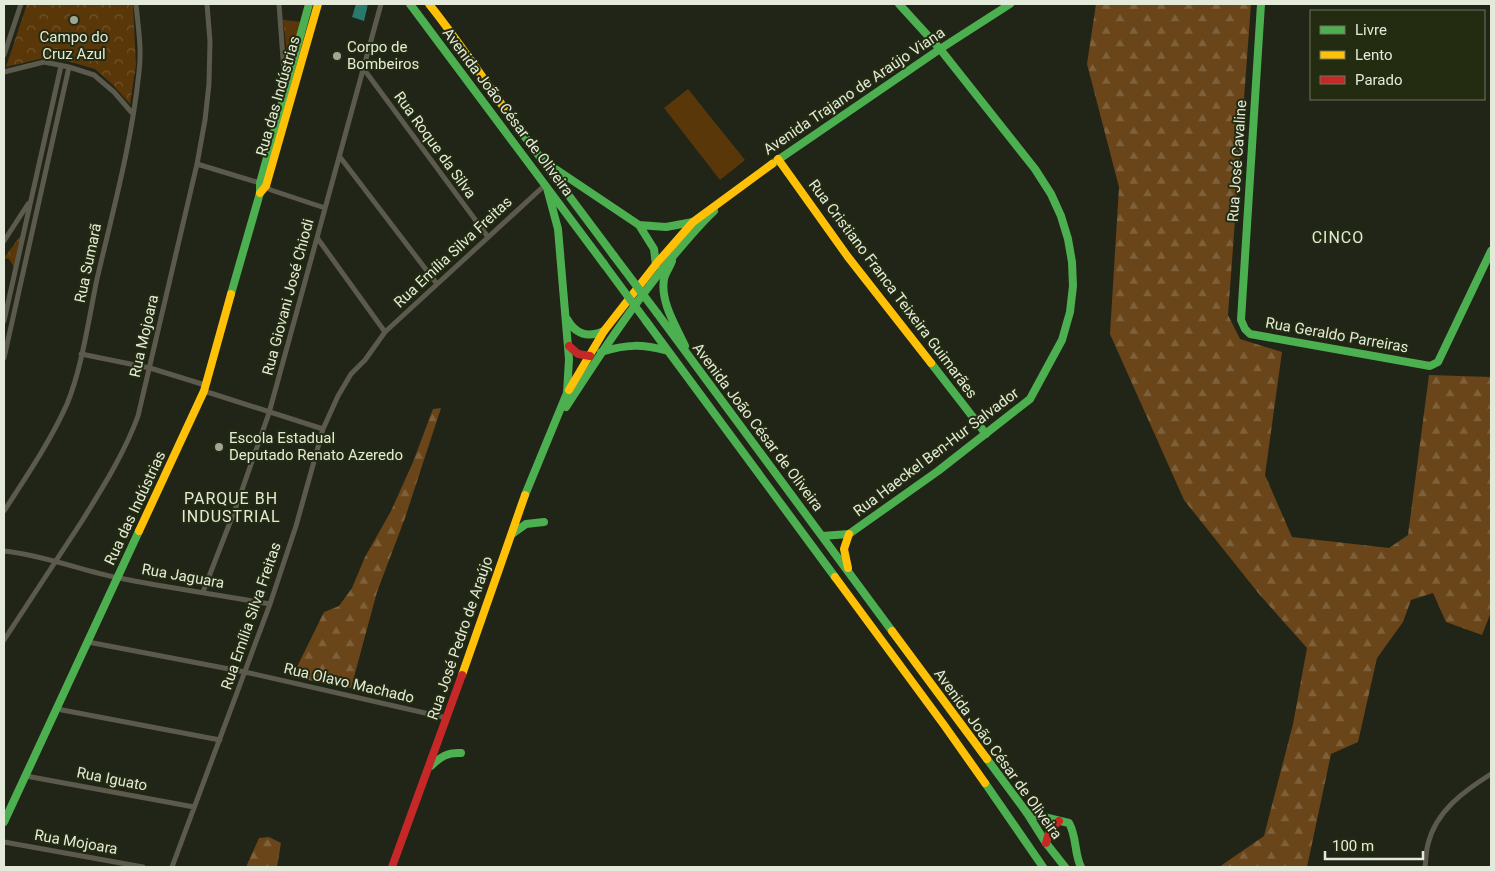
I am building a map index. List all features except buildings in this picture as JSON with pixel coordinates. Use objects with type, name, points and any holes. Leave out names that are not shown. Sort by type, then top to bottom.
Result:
[{"type":"street","points":[[4,55],[20,4]]},
{"type":"street","name":"Rua Sumarã","points":[[4,511],[59,420],[67,403],[81,354],[133,114],[140,71],[136,4]]},
{"type":"street","name":"Rua Mojoara","points":[[4,640],[57,561],[116,467],[138,416],[197,164],[205,120],[209,84],[210,41],[207,4]]},
{"type":"street","points":[[279,4],[284,72],[289,78],[297,80]]},
{"type":"street","name":"Rua das Indústrias","points":[[263,184],[309,4]]},
{"type":"street","name":"Rua das Indústrias","points":[[4,822],[205,388],[260,193],[297,80],[318,4]]},
{"type":"street","name":"Rua Giovani José Chiodi","points":[[203,592],[270,413],[381,4]]},
{"type":"street","name":"Avenida João César de Oliveira","points":[[410,4],[944,725],[1043,867]]},
{"type":"street","name":"Avenida João César de Oliveira","points":[[429,4],[542,160],[690,357],[1065,867]]},
{"type":"street","points":[[899,4],[940,49]]},
{"type":"street","name":"Avenida Trajano de Araújo Viana","points":[[566,406],[600,353],[652,279],[717,205],[778,159],[1010,4]]},
{"type":"street","name":"Rua José Cavaline","points":[[1241,320],[1261,4]]},
{"type":"street","name":"Rua Haeckel Ben-Hur Salvador","points":[[822,536],[849,534],[986,434],[1030,399],[1050,366],[1062,340],[1070,312],[1074,286],[1072,262],[1061,216],[1051,194],[1035,169],[940,49]]},
{"type":"street","points":[[4,72],[44,62],[94,75],[114,92],[133,114]]},
{"type":"street","points":[[4,322],[61,66]]},
{"type":"street","points":[[4,358],[68,67]]},
{"type":"street","name":"Rua Roque da Silva","points":[[363,68],[488,237]]},
{"type":"street","points":[[43,146],[51,147]]},
{"type":"street","points":[[340,157],[438,284]]},
{"type":"street","name":"Rua Cristiano Franca Teixeira Guimarães","points":[[778,159],[848,257],[986,434]]},
{"type":"street","points":[[530,165],[538,165],[542,160]]},
{"type":"street","name":"Avenida Trajano de Araújo Viana","points":[[542,160],[639,225],[666,229],[693,222]]},
{"type":"street","points":[[197,164],[263,184],[271,190],[326,208]]},
{"type":"street","name":"Rua Emília Silva Freitas","points":[[172,867],[270,604],[296,526],[323,429],[338,396],[351,374],[385,332],[546,186]]},
{"type":"street","name":"Rua José Pedro de Araújo","points":[[392,867],[447,718],[527,490],[567,393],[570,359],[558,228],[546,186]]},
{"type":"street","points":[[4,241],[31,201]]},
{"type":"street","name":"Avenida Trajano de Araújo Viana","points":[[567,393],[604,331],[657,263],[693,222],[717,205]]},
{"type":"street","points":[[558,228],[564,223],[574,224]]},
{"type":"street","points":[[639,225],[654,249],[657,263],[639,298]]},
{"type":"street","points":[[318,239],[385,332]]},
{"type":"street","name":"Rua Geraldo Parreiras","points":[[1241,320],[1245,329],[1250,334],[1430,366],[1435,365],[1491,251]]},
{"type":"street","points":[[676,252],[664,278],[664,294],[667,306],[690,357]]},
{"type":"street","points":[[566,315],[573,329],[583,335],[595,335],[604,331]]},
{"type":"street","points":[[568,344],[572,351],[581,356],[588,357],[620,346],[634,344],[648,345],[668,351]]},
{"type":"street","points":[[81,354],[150,368],[270,413],[323,429]]},
{"type":"street","name":"Rua José Pedro de Araújo","points":[[557,418],[566,406]]},
{"type":"street","points":[[511,536],[525,523],[544,522]]},
{"type":"street","name":"Rua Haeckel Ben-Hur Salvador","points":[[849,534],[844,549],[846,563],[852,576]]},
{"type":"street","name":"Rua Jaguara","points":[[4,551],[20,552],[118,578],[270,604]]},
{"type":"street","name":"Rua Olavo Machado","points":[[88,642],[245,672],[447,718]]},
{"type":"street","points":[[57,710],[220,740]]},
{"type":"street","points":[[428,770],[441,756],[451,752],[462,753]]},
{"type":"street","points":[[1425,867],[1428,844],[1438,820],[1452,802],[1471,786],[1491,774]]},
{"type":"street","name":"Rua Iguato","points":[[26,776],[194,807]]},
{"type":"street","points":[[1027,813],[1069,823],[1074,829],[1075,855],[1081,867]]},
{"type":"street","points":[[1046,843],[1051,827],[1059,821]]},
{"type":"street","name":"Rua Mojoara","points":[[4,842],[143,867]]},
{"type":"green space","points":[[27,4],[133,4],[136,65],[130,104],[95,69],[48,57],[6,67]]},
{"type":"green space","points":[[1096,4],[1251,4],[1228,315],[1240,339],[1282,352],[1265,475],[1292,537],[1389,548],[1408,535],[1429,375],[1491,377],[1491,612],[1482,635],[1446,622],[1433,593],[1411,600],[1403,622],[1377,658],[1358,742],[1331,754],[1307,867],[1219,867],[1264,836],[1293,724],[1307,648],[1259,594],[1184,500],[1110,334],[1119,187],[1087,64]]},
{"type":"green space","points":[[283,20],[303,22],[289,69]]},
{"type":"green space","points":[[688,89],[745,160],[720,180],[664,108]]},
{"type":"green space","points":[[21,235],[14,267],[9,259],[4,258]]},
{"type":"green space","points":[[441,408],[405,518],[377,592],[351,688],[292,677],[324,612],[339,606],[352,588],[365,557],[391,511],[413,462],[433,409]]},
{"type":"green space","points":[[269,837],[281,843],[277,867],[246,867],[259,838]]},
{"type":"water","points":[[356,4],[368,4],[364,21],[352,17]]},
{"type":"traffic: fast","points":[[231,294],[260,193],[260,183],[309,4]]},
{"type":"traffic: fast","points":[[410,4],[604,264]]},
{"type":"traffic: fast","points":[[822,536],[849,534],[938,471],[1030,399],[1062,340],[1070,312],[1073,286],[1072,262],[1061,216],[1051,194],[1035,169],[940,49],[899,4]]},
{"type":"traffic: fast","points":[[772,164],[940,49],[1010,4]]},
{"type":"traffic: fast","points":[[1261,4],[1241,320],[1245,329],[1250,334],[1430,366],[1438,362],[1491,251]]},
{"type":"traffic: fast","points":[[519,129],[614,256]]},
{"type":"traffic: fast","points":[[548,164],[639,225],[666,227],[693,222]]},
{"type":"traffic: fast","points":[[525,495],[567,393],[569,359],[558,229],[547,188]]},
{"type":"traffic: fast","points":[[566,407],[642,295],[686,241],[714,211]]},
{"type":"traffic: fast","points":[[639,225],[654,249],[656,265]]},
{"type":"traffic: fast","points":[[614,256],[657,313]]},
{"type":"traffic: fast","points":[[672,261],[665,274],[664,296],[685,346]]},
{"type":"traffic: fast","points":[[604,264],[646,321]]},
{"type":"traffic: fast","points":[[657,313],[892,631]]},
{"type":"traffic: fast","points":[[567,319],[574,329],[583,334],[604,331]]},
{"type":"traffic: fast","points":[[646,321],[835,577]]},
{"type":"traffic: fast","points":[[601,352],[619,347],[635,346],[668,351]]},
{"type":"traffic: fast","points":[[931,363],[986,434]]},
{"type":"traffic: fast","points":[[512,534],[526,524],[544,522]]},
{"type":"traffic: fast","points":[[4,822],[139,531]]},
{"type":"traffic: fast","points":[[431,766],[444,756],[452,753],[461,753]]},
{"type":"traffic: fast","points":[[987,759],[1065,867]]},
{"type":"traffic: fast","points":[[985,783],[1043,867]]},
{"type":"traffic: fast","points":[[1027,813],[1069,823],[1072,828],[1081,867]]},
{"type":"traffic: slow","points":[[260,193],[266,186],[318,4]]},
{"type":"traffic: slow","points":[[429,4],[464,50],[519,129]]},
{"type":"traffic: slow","points":[[778,159],[848,257],[931,363]]},
{"type":"traffic: slow","points":[[569,390],[604,331],[657,263],[693,222],[772,164]]},
{"type":"traffic: slow","points":[[139,531],[204,391],[231,294]]},
{"type":"traffic: slow","points":[[462,675],[525,495]]},
{"type":"traffic: slow","points":[[848,568],[844,549],[849,534]]},
{"type":"traffic: slow","points":[[835,577],[985,783]]},
{"type":"traffic: slow","points":[[892,631],[987,759]]},
{"type":"traffic: jam","points":[[569,346],[578,354],[590,356]]},
{"type":"traffic: jam","points":[[392,867],[462,675]]},
{"type":"traffic: jam","points":[[1046,843],[1050,830],[1059,821]]},
{"type":"place","name":"Campo do Cruz Azul","points":[[74,20]]},
{"type":"place","name":"Corpo de Bombeiros","points":[[337,56]]},
{"type":"place","name":"Escola Estadual Deputado Renato Azeredo","points":[[219,447]]},
{"type":"district","name":"CINCO","points":[[1338,237]]},
{"type":"district","name":"PARQUE BH INDUSTRIAL","points":[[231,507]]}]
